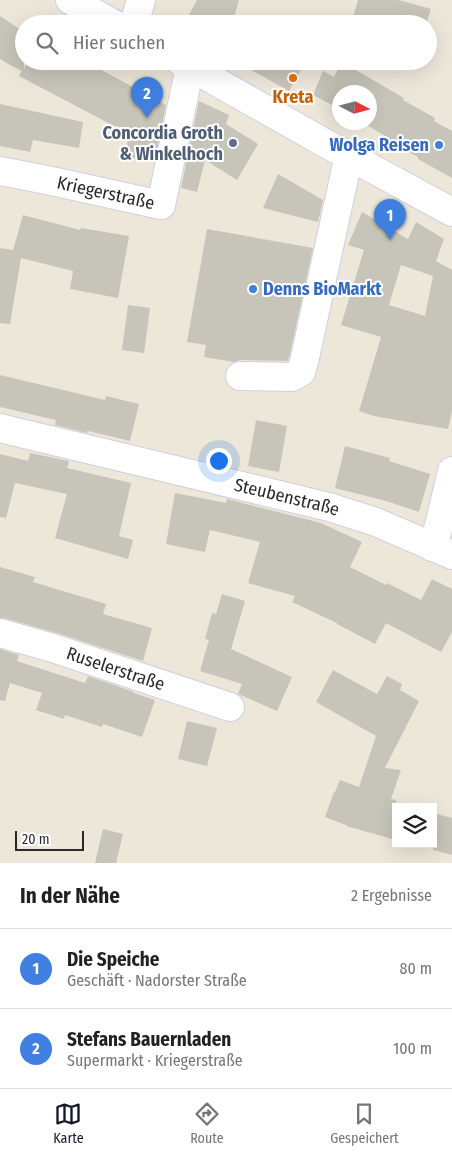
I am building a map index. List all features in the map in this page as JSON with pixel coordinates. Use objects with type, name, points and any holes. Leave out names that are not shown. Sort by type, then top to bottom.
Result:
[{"type":"street","points":[[70,0],[98,15]]},
{"type":"street","points":[[137,15],[141,0]]},
{"type":"street","name":"Kriegerstraße","points":[[0,171],[161,206],[184,70]]},
{"type":"street","points":[[196,70],[452,212]]},
{"type":"street","points":[[240,376],[292,377],[301,372],[349,156]]},
{"type":"street","name":"Steubenstraße","points":[[0,428],[329,508],[376,522],[442,551]]},
{"type":"street","points":[[442,551],[439,526],[452,471]]},
{"type":"street","name":"Ruselerstraße","points":[[0,633],[53,648],[230,707]]},
{"type":"building","points":[[197,0],[239,0],[235,15],[189,15]]},
{"type":"building","points":[[358,0],[399,0],[431,9],[429,15],[354,15]]},
{"type":"building","points":[[0,16],[15,26],[15,68],[0,59]]},
{"type":"building","points":[[20,70],[102,70],[166,105],[155,159],[127,158],[128,128],[114,126],[19,76],[22,71]]},
{"type":"building","points":[[251,70],[301,70],[289,91]]},
{"type":"building","points":[[338,70],[356,70],[404,98],[403,100],[435,118],[434,121],[452,131],[452,178],[389,141],[390,139],[375,130],[377,130],[377,85],[332,85],[332,105],[313,95],[323,71],[334,77]]},
{"type":"building","points":[[199,101],[229,115],[226,124],[258,144],[237,180],[205,160],[197,192],[181,188]]},
{"type":"building","points":[[0,104],[83,122],[79,148],[33,140],[30,152],[0,146]]},
{"type":"building","points":[[278,174],[323,200],[318,222],[263,208]]},
{"type":"building","points":[[362,212],[408,239],[416,222],[444,239],[436,261],[452,270],[452,411],[448,429],[374,416],[359,411],[381,337],[341,325],[364,250],[348,245]],"holes":[[[401,265],[433,276],[425,316],[389,305]]]},
{"type":"building","points":[[23,215],[80,230],[81,228],[129,236],[118,298],[70,289],[73,271],[21,258],[10,324],[0,323],[0,248],[13,250]]},
{"type":"building","name":"Denns BioMarkt","points":[[207,229],[313,248],[287,361],[240,360],[234,362],[204,357],[206,345],[187,342]]},
{"type":"building","points":[[128,305],[150,308],[144,353],[122,350]]},
{"type":"building","points":[[0,375],[105,400],[106,396],[139,404],[130,441],[55,425],[56,420],[0,407]]},
{"type":"building","points":[[256,420],[287,426],[279,472],[248,466]]},
{"type":"building","points":[[345,446],[390,458],[389,461],[430,474],[419,512],[386,501],[335,488]]},
{"type":"building","points":[[30,453],[69,461],[67,468],[131,483],[119,536],[133,540],[128,559],[55,538],[67,494],[15,483],[6,518],[0,517],[0,454],[28,461]]},
{"type":"building","points":[[175,493],[226,503],[227,499],[321,523],[362,542],[350,567],[421,600],[432,579],[452,589],[452,632],[441,652],[386,623],[375,644],[337,623],[292,602],[295,596],[248,583],[260,542],[210,530],[205,552],[166,544]]},
{"type":"building","points":[[0,567],[35,577],[33,582],[106,604],[103,614],[152,628],[143,661],[57,633],[0,618]]},
{"type":"building","points":[[222,594],[245,601],[231,649],[292,677],[277,711],[238,694],[242,684],[200,671],[209,640],[205,639],[212,613],[216,614]]},
{"type":"building","points":[[0,649],[19,655],[17,661],[85,683],[88,676],[155,700],[142,737],[103,724],[102,727],[65,715],[64,719],[36,710],[42,693],[10,683],[5,701],[0,700]]},
{"type":"building","points":[[333,670],[377,694],[387,676],[402,684],[400,690],[419,701],[385,768],[401,770],[391,799],[396,800],[396,803],[392,803],[392,839],[346,826],[325,817],[340,780],[359,787],[376,736],[316,702]]},
{"type":"building","points":[[187,721],[217,728],[207,766],[178,759]]},
{"type":"building","points":[[437,814],[452,818],[452,855],[433,850],[433,848],[437,848]]},
{"type":"building","points":[[103,829],[123,834],[116,863],[95,863]]},
{"type":"place","name":"Kreta","points":[[293,78]]},
{"type":"place","name":"Stefans Bauernladen","points":[[147,118]]},
{"type":"place","name":"Concordia Groth & Winkelhoch","points":[[233,143]]},
{"type":"place","name":"Wolga Reisen","points":[[439,145]]},
{"type":"place","name":"Die Speiche","points":[[390,240]]},
{"type":"place","name":"Denns BioMarkt","points":[[253,289]]}]
